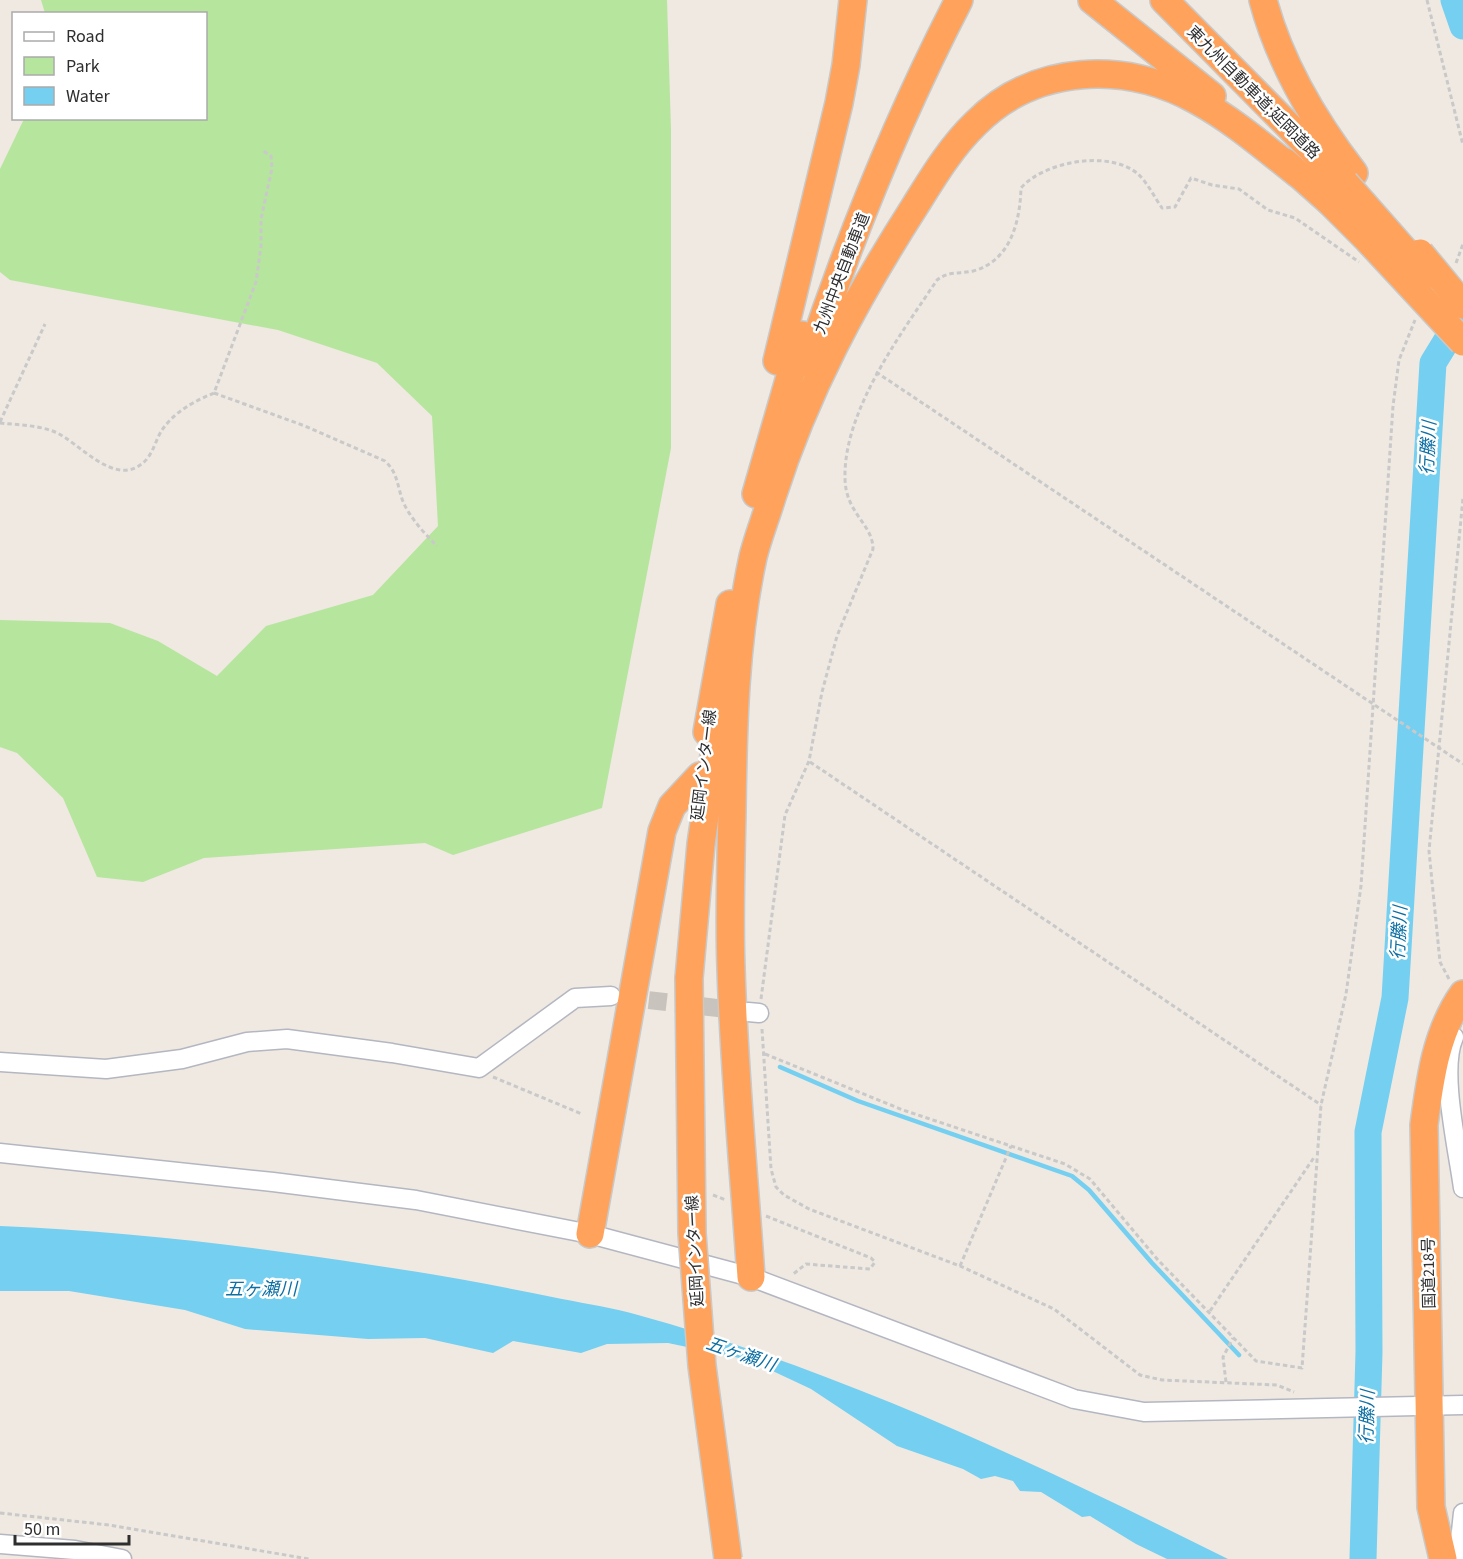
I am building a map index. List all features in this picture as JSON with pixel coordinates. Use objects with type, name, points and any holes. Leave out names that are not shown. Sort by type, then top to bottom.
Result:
[{"type":"highway","points":[[751,1277],[734,1040],[730,892],[734,720],[747,555],[768,401],[846,65],[853,0]]},
{"type":"highway","name":"九州中央自動車道","points":[[747,555],[785,386],[823,275],[884,125],[941,0]]},
{"type":"highway","name":"九州中央自動車道","points":[[747,555],[817,335],[859,223],[907,109],[959,0]]},
{"type":"highway","points":[[907,109],[967,0]]},
{"type":"highway","points":[[1092,0],[1194,80],[1298,174]]},
{"type":"highway","name":"東九州自動車道;延岡道路","points":[[1164,0],[1343,187],[1463,319]]},
{"type":"highway","name":"東九州自動車道;延岡道路","points":[[1181,0],[1213,32],[1343,187]]},
{"type":"highway","points":[[1188,0],[1213,32]]},
{"type":"highway","points":[[1263,0],[1282,55],[1319,124],[1343,187],[1368,240],[1463,342]]},
{"type":"highway","points":[[747,555],[804,408],[847,318],[938,170],[958,142],[994,107],[1031,86],[1052,79],[1095,73],[1136,77],[1157,82],[1197,100],[1237,127],[1298,174],[1343,187],[1463,305]]},
{"type":"highway","name":"延岡インター線","points":[[728,1559],[702,1366],[692,1233],[689,978],[694,842],[700,776],[723,633],[747,555]]},
{"type":"highway","name":"延岡インター線","points":[[689,978],[709,777],[747,555]]},
{"type":"highway","points":[[590,1234],[662,831],[672,806],[700,776]]},
{"type":"highway","name":"国道218号","points":[[1443,1559],[1431,1507],[1418,1405],[1424,1125],[1431,1071],[1457,988]]},
{"type":"street","points":[[0,1062],[106,1069],[182,1059],[247,1042],[287,1039],[392,1053],[479,1068],[547,1021],[575,998],[611,996]]},
{"type":"street","points":[[1463,1019],[1452,1042],[1449,1079],[1463,1188]]},
{"type":"street","points":[[0,1153],[273,1182],[416,1200],[590,1234],[751,1277],[1074,1399],[1144,1412],[1463,1405]]},
{"type":"street","points":[[1458,1559],[1463,1513]]},
{"type":"street","points":[[0,1544],[16,1552],[75,1550],[122,1559]]},
{"type":"path","points":[[1427,0],[1463,146]]},
{"type":"path","points":[[214,393],[256,282],[261,246],[261,219],[272,168],[270,156],[262,150]]},
{"type":"path","points":[[1298,1407],[1293,1390],[1277,1385],[1162,1380],[1140,1375],[1054,1309],[960,1266],[809,1209],[784,1195],[776,1186],[771,1169],[765,1054],[753,1012],[785,815],[809,761],[822,692],[837,636],[873,549],[873,538],[849,504],[845,478],[852,437],[876,372],[937,280],[945,274],[982,268],[1004,250],[1014,234],[1020,213],[1021,188],[1032,175],[1077,160],[1118,165],[1137,174],[1162,208],[1175,207],[1191,178],[1212,185],[1239,189],[1268,210],[1295,218],[1364,266]]},
{"type":"path","points":[[765,1054],[903,1110],[1065,1164],[1090,1179],[1158,1260],[1210,1311],[1256,1362],[1302,1368],[1321,1105],[1346,994],[1361,886],[1393,406],[1399,360],[1415,318]]},
{"type":"path","points":[[45,324],[0,422],[55,432],[68,438],[105,465],[120,469],[138,466],[146,461],[162,430],[175,415],[195,401],[214,393],[338,439],[385,461],[395,470],[404,503],[437,546]]},
{"type":"path","points":[[876,372],[1463,764]]},
{"type":"path","points":[[1457,988],[1440,962],[1429,851],[1463,498]]},
{"type":"path","points":[[809,761],[1321,1105]]},
{"type":"path","points":[[479,1068],[490,1076],[582,1114]]},
{"type":"path","points":[[960,1266],[1011,1146]]},
{"type":"path","points":[[1210,1311],[1316,1155]]},
{"type":"path","points":[[705,1197],[710,1194],[731,1202]]},
{"type":"path","points":[[764,1215],[875,1262],[870,1269],[806,1264],[777,1287]]},
{"type":"path","points":[[1226,1382],[1223,1357],[1233,1338]]},
{"type":"path","points":[[0,1514],[109,1525],[309,1559]]},
{"type":"green space","points":[[41,0],[667,0],[671,130],[671,448],[602,808],[453,855],[425,843],[204,858],[143,882],[97,877],[63,798],[17,753],[0,747],[0,620],[110,623],[158,641],[217,676],[266,626],[373,595],[438,526],[432,416],[377,363],[278,330],[10,280],[0,272],[0,169],[24,120],[207,120],[207,12],[45,12]]},
{"type":"water","name":"五ヶ瀬川","points":[[0,1226],[187,1240],[280,1252],[444,1276],[629,1313],[715,1338],[865,1392],[1012,1455],[1228,1559],[1167,1559],[1136,1544],[1090,1516],[1082,1517],[1041,1492],[1020,1491],[1013,1481],[995,1476],[981,1479],[963,1469],[897,1446],[811,1389],[749,1360],[668,1343],[607,1344],[581,1353],[513,1341],[493,1353],[425,1338],[368,1339],[245,1329],[185,1310],[69,1291],[0,1291]]},
{"type":"waterway","name":"行縢川","points":[[1454,0],[1463,26]]},
{"type":"waterway","name":"行縢川","points":[[1363,1559],[1369,1352],[1368,1132],[1395,998],[1433,363],[1463,314]]},
{"type":"waterway","points":[[780,1067],[858,1101],[1072,1176],[1089,1190],[1152,1263],[1239,1355]]},
{"type":"tunnel","points":[[622,997],[743,1011]]}]
